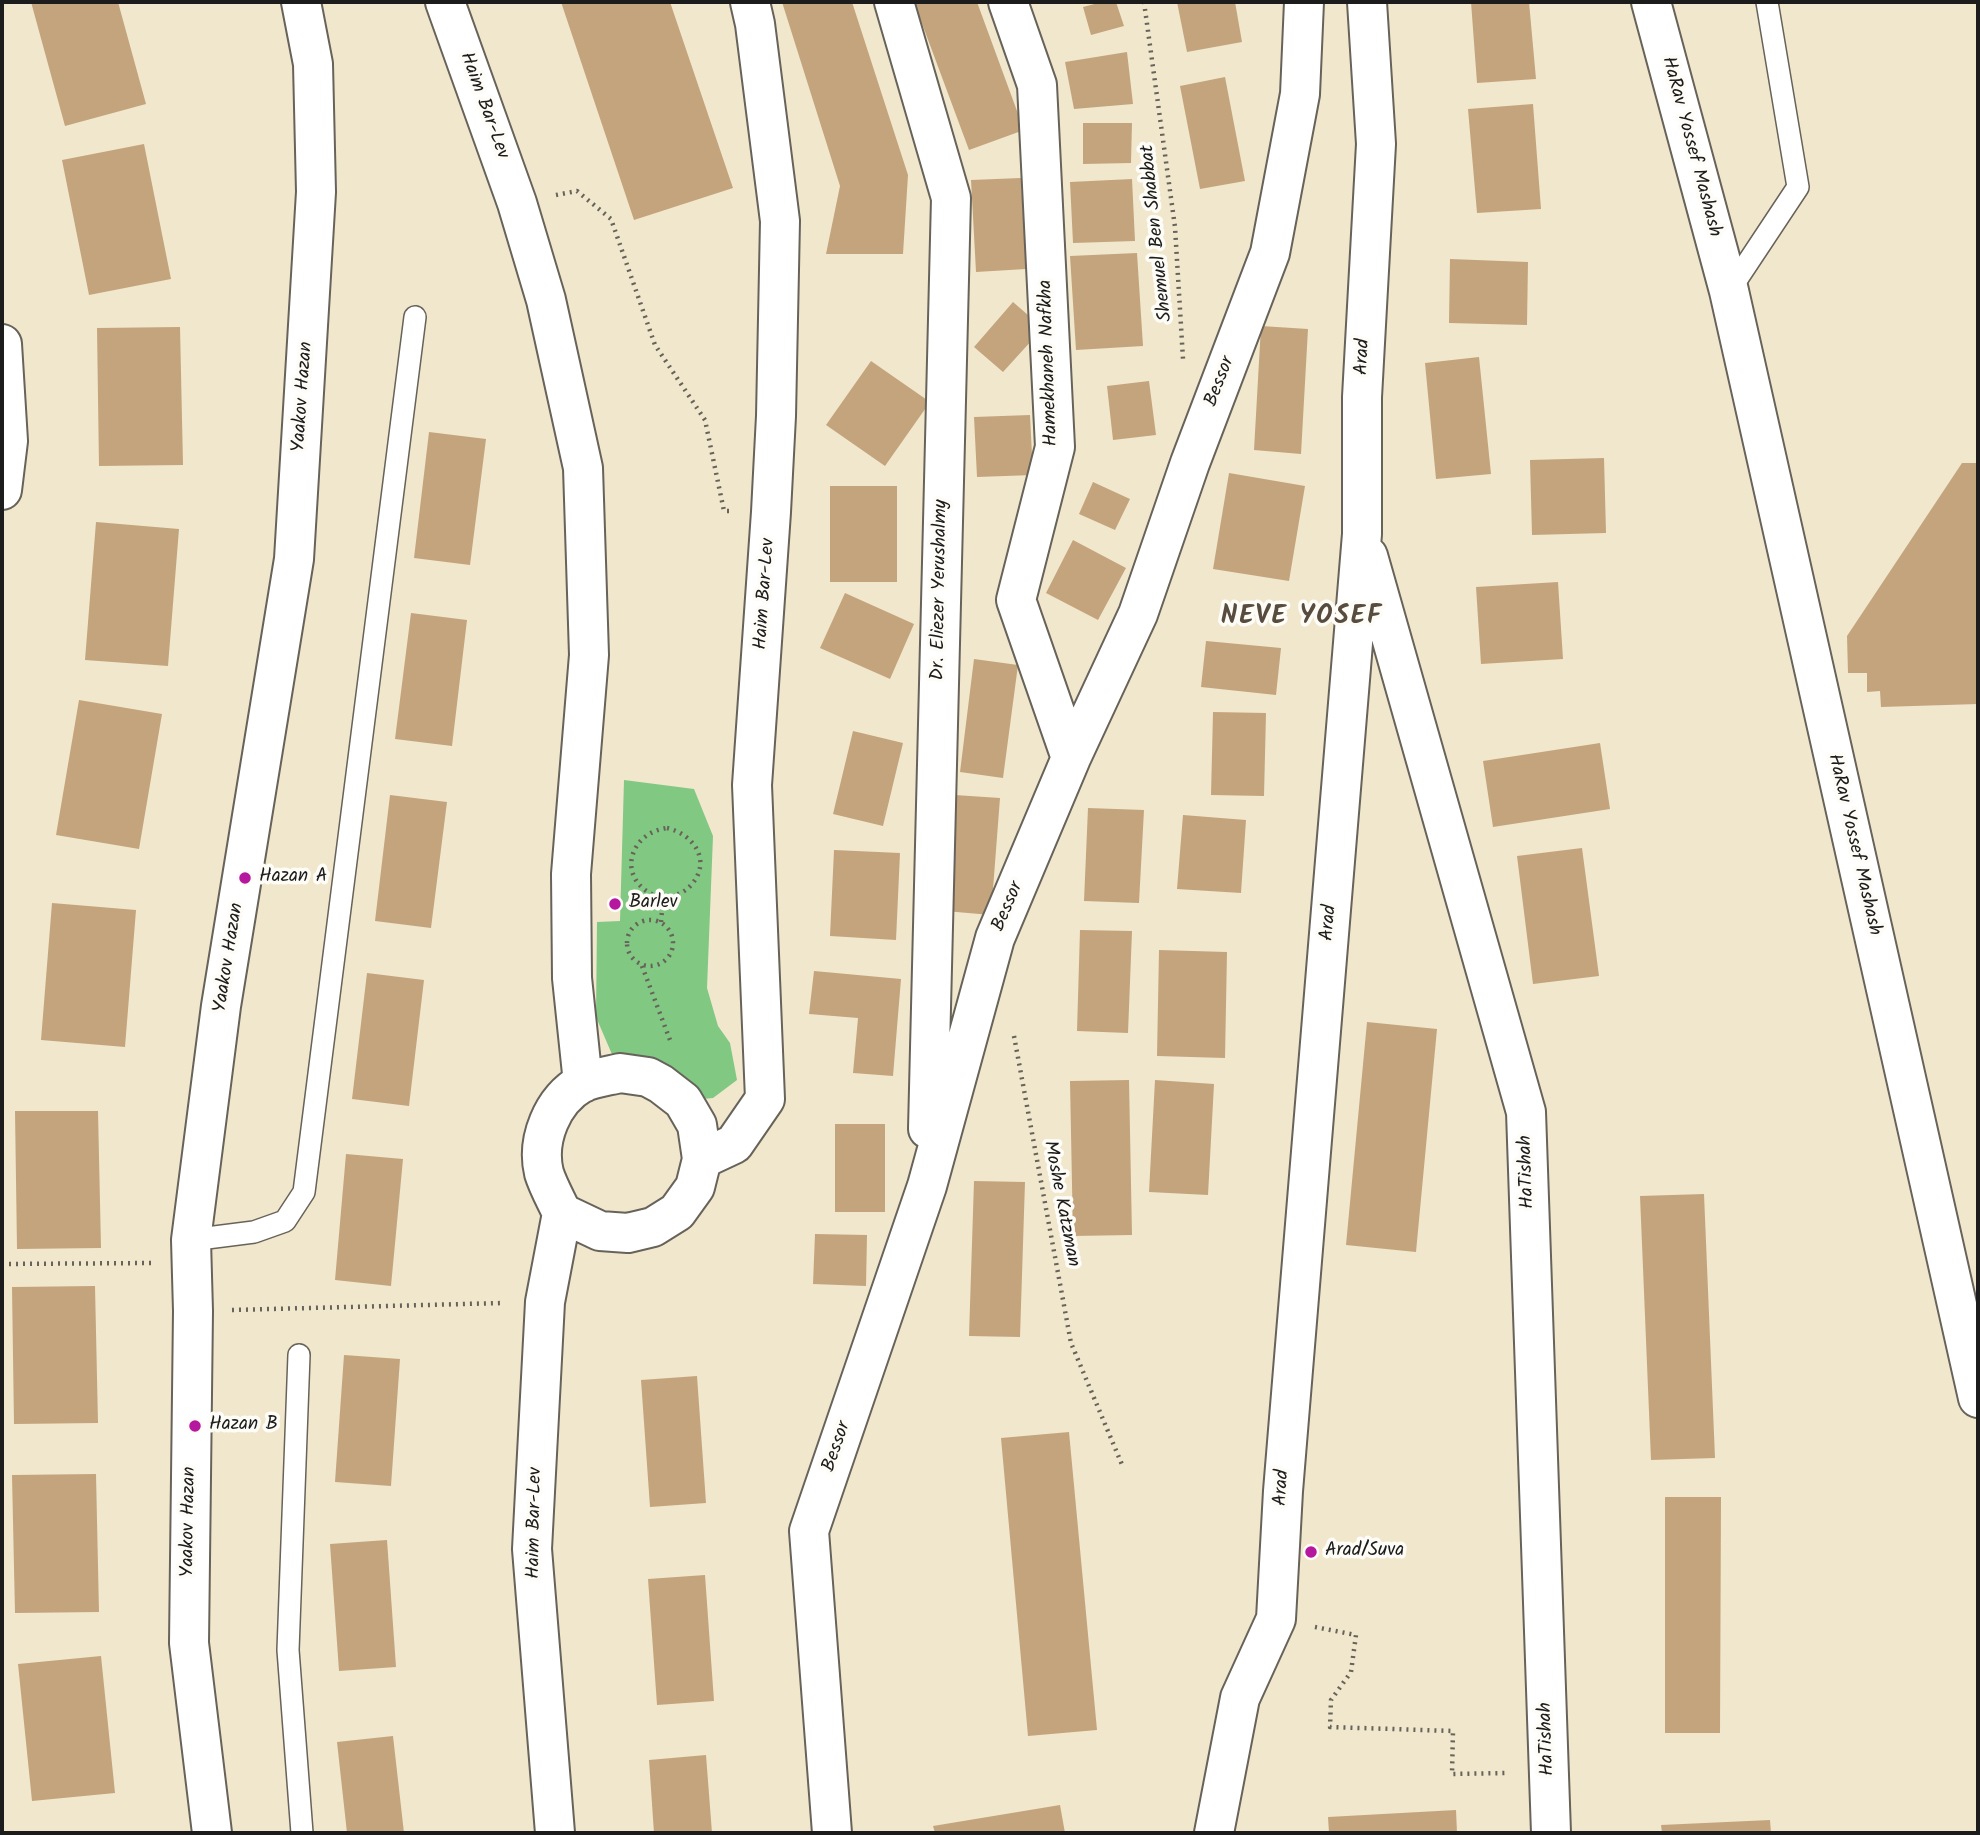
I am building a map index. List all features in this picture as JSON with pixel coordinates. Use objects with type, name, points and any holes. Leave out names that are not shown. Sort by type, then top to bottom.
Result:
[{"type":"street","name":"Yaakov Hazan","points":[[212,1833],[189,1643],[192,1252],[222,1006],[294,559],[316,192],[313,64],[301,2]]},
{"type":"street","name":"Haim Bar-Lev","points":[[445,2],[524,228],[546,300],[583,468],[589,655],[571,874],[572,978],[583,1083]]},
{"type":"street","name":"Haim Bar-Lev","points":[[702,1159],[734,1144],[765,1099],[752,785],[773,485],[780,221],[750,2]]},
{"type":"street","name":"Dr. Eliezer Yerushalmy","points":[[894,2],[951,198],[926,1186]]},
{"type":"street","name":"Hamekhaneh Nafkha","points":[[1008,2],[1037,85],[1055,447],[1016,600],[1071,758]]},
{"type":"street","name":"Bessor","points":[[832,1833],[809,1531],[926,1186],[995,938],[1071,758],[1138,614],[1190,463],[1270,253],[1300,94],[1304,2]]},
{"type":"street","name":"Arad","points":[[1214,1833],[1240,1698],[1276,1619],[1283,1491],[1362,534],[1362,397],[1376,144],[1367,2]]},
{"type":"street","name":"HaRav Yossef Mashash","points":[[1651,2],[1729,291],[1978,1398]]},
{"type":"street","points":[[2,344],[8,441],[2,490]]},
{"type":"street","name":"HaTishah","points":[[1362,534],[1526,1112],[1551,1833]]},
{"type":"street","points":[[620,1073],[648,1077],[661,1083],[683,1101],[696,1125],[702,1159],[695,1186],[677,1212],[653,1227],[628,1233],[600,1231],[562,1213],[544,1173],[542,1145],[547,1124],[561,1100],[583,1083],[620,1073]]},
{"type":"street","name":"Haim Bar-Lev","points":[[555,1833],[532,1549],[545,1302],[562,1213]]},
{"type":"lane","points":[[1729,291],[1798,187],[1768,2]]},
{"type":"lane","points":[[192,1252],[285,1221],[304,1192],[415,317]]},
{"type":"lane","points":[[299,1354],[288,1650],[302,1833]]},
{"type":"path","name":"Shemuel Ben Shabbat","points":[[1144,2],[1175,228],[1184,366]]},
{"type":"path","points":[[577,191],[611,219],[655,345],[705,421],[724,511]]},
{"type":"path","points":[[667,828],[687,836],[695,845],[700,866],[691,886],[682,893],[663,899],[649,893],[641,885],[634,876],[631,865],[632,853],[637,843],[646,835],[667,828]]},
{"type":"path","points":[[661,922],[663,899]]},
{"type":"path","points":[[642,966],[657,966],[670,957],[674,942],[668,927],[661,922],[653,920],[638,923],[628,934],[627,949],[630,956],[642,966],[669,1038],[685,1068],[683,1101]]},
{"type":"path","name":"Moshe Katzman","points":[[1013,1033],[1071,1343],[1123,1467]]},
{"type":"path","points":[[2,1264],[192,1252]]},
{"type":"path","points":[[193,1311],[545,1302]]},
{"type":"path","points":[[1276,1619],[1356,1635],[1351,1672],[1331,1700],[1330,1727],[1453,1731],[1452,1773],[1512,1773]]},
{"type":"green space","points":[[624,780],[694,789],[713,836],[707,988],[718,1026],[730,1043],[737,1080],[713,1098],[683,1101],[620,1073],[596,1017],[597,922],[620,921]]},
{"type":"building","points":[[31,2],[118,2],[146,104],[65,126]]},
{"type":"building","points":[[561,2],[670,2],[733,188],[634,220]]},
{"type":"building","points":[[782,2],[852,2],[908,175],[903,254],[826,254],[840,186]]},
{"type":"building","points":[[914,2],[977,2],[1024,130],[969,150]]},
{"type":"building","points":[[1116,2],[1124,26],[1091,35],[1083,7]]},
{"type":"building","points":[[1177,2],[1235,2],[1242,42],[1187,52]]},
{"type":"building","points":[[1471,2],[1529,2],[1536,79],[1477,83]]},
{"type":"building","points":[[1127,52],[1133,104],[1074,109],[1065,62]]},
{"type":"building","points":[[1225,77],[1245,181],[1200,189],[1180,86]]},
{"type":"building","points":[[1533,104],[1541,209],[1477,213],[1468,109]]},
{"type":"building","points":[[1083,123],[1132,123],[1131,163],[1083,164]]},
{"type":"building","points":[[144,144],[171,279],[89,295],[62,160]]},
{"type":"building","points":[[1021,178],[1026,269],[976,272],[971,180]]},
{"type":"building","points":[[1132,179],[1135,241],[1073,243],[1070,182]]},
{"type":"building","points":[[1137,253],[1143,346],[1076,350],[1070,256]]},
{"type":"building","points":[[1450,259],[1528,262],[1527,325],[1449,323]]},
{"type":"building","points":[[1013,302],[1043,328],[1003,372],[974,347]]},
{"type":"building","points":[[1261,326],[1308,329],[1301,454],[1254,450]]},
{"type":"building","points":[[180,327],[183,465],[99,466],[97,328]]},
{"type":"building","points":[[1479,357],[1491,474],[1436,479],[1425,363]]},
{"type":"building","points":[[871,361],[930,402],[885,466],[826,425]]},
{"type":"building","points":[[1149,381],[1156,435],[1113,440],[1107,386]]},
{"type":"building","points":[[1030,415],[1033,475],[977,477],[974,417]]},
{"type":"building","points":[[429,432],[486,439],[470,565],[414,558]]},
{"type":"building","points":[[1604,458],[1606,533],[1532,535],[1530,460]]},
{"type":"building","points":[[1962,463],[1978,463],[1978,704],[1881,707],[1880,691],[1867,692],[1867,673],[1848,673],[1847,636]]},
{"type":"building","points":[[1229,473],[1305,486],[1289,581],[1213,569]]},
{"type":"building","points":[[1093,482],[1130,499],[1115,530],[1079,514]]},
{"type":"building","points":[[830,486],[897,486],[897,582],[830,582]]},
{"type":"building","points":[[96,522],[179,529],[168,666],[85,660]]},
{"type":"building","points":[[1073,540],[1126,568],[1098,620],[1046,593]]},
{"type":"building","points":[[1558,582],[1563,659],[1481,664],[1476,587]]},
{"type":"building","points":[[845,593],[914,624],[890,679],[820,648]]},
{"type":"building","points":[[411,613],[467,620],[452,746],[395,739]]},
{"type":"building","points":[[1206,641],[1281,648],[1276,695],[1201,687]]},
{"type":"building","points":[[974,659],[1018,665],[1003,778],[960,772]]},
{"type":"building","points":[[79,700],[162,714],[139,849],[56,835]]},
{"type":"building","points":[[1213,712],[1266,713],[1264,796],[1211,795]]},
{"type":"building","points":[[853,731],[903,743],[883,826],[833,814]]},
{"type":"building","points":[[1600,743],[1610,809],[1493,827],[1483,761]]},
{"type":"building","points":[[390,795],[447,802],[431,928],[375,921]]},
{"type":"building","points":[[955,795],[1000,798],[991,915],[945,911]]},
{"type":"building","points":[[1088,808],[1144,810],[1139,903],[1084,901]]},
{"type":"building","points":[[1183,815],[1246,820],[1241,893],[1177,889]]},
{"type":"building","points":[[1582,848],[1599,976],[1533,984],[1517,856]]},
{"type":"building","points":[[834,850],[900,853],[896,940],[830,936]]},
{"type":"building","points":[[52,903],[136,910],[125,1047],[41,1040]]},
{"type":"building","points":[[1080,930],[1132,931],[1128,1033],[1077,1031]]},
{"type":"building","points":[[1159,950],[1227,952],[1225,1058],[1157,1056]]},
{"type":"building","points":[[814,971],[901,979],[893,1076],[853,1073],[858,1018],[809,1014]]},
{"type":"building","points":[[367,973],[424,980],[409,1106],[352,1099]]},
{"type":"building","points":[[1367,1022],[1437,1029],[1416,1252],[1346,1245]]},
{"type":"building","points":[[1129,1080],[1132,1235],[1073,1236],[1070,1081]]},
{"type":"building","points":[[1155,1080],[1214,1084],[1208,1195],[1149,1192]]},
{"type":"building","points":[[15,1111],[98,1111],[101,1248],[17,1249]]},
{"type":"building","points":[[835,1124],[885,1124],[885,1212],[835,1212]]},
{"type":"building","points":[[346,1154],[403,1159],[391,1286],[335,1280]]},
{"type":"building","points":[[974,1181],[1025,1182],[1020,1337],[969,1336]]},
{"type":"building","points":[[1704,1194],[1715,1458],[1651,1460],[1640,1196]]},
{"type":"building","points":[[815,1234],[867,1235],[866,1286],[813,1284]]},
{"type":"building","points":[[95,1286],[98,1423],[14,1424],[12,1287]]},
{"type":"building","points":[[344,1355],[400,1359],[391,1486],[335,1482]]},
{"type":"building","points":[[697,1376],[706,1503],[650,1507],[641,1380]]},
{"type":"building","points":[[1069,1432],[1097,1730],[1028,1736],[1001,1438]]},
{"type":"building","points":[[96,1474],[99,1612],[15,1613],[12,1475]]},
{"type":"building","points":[[1665,1497],[1721,1497],[1720,1733],[1665,1733]]},
{"type":"building","points":[[387,1540],[396,1667],[339,1671],[330,1544]]},
{"type":"building","points":[[705,1575],[714,1701],[657,1705],[648,1579]]},
{"type":"building","points":[[101,1656],[115,1793],[32,1801],[18,1664]]},
{"type":"building","points":[[393,1736],[404,1833],[347,1833],[337,1742]]},
{"type":"building","points":[[706,1755],[712,1833],[654,1833],[649,1760]]},
{"type":"building","points":[[1060,1805],[1065,1833],[935,1833],[933,1826]]},
{"type":"building","points":[[1456,1810],[1457,1833],[1329,1833],[1328,1817]]},
{"type":"building","points":[[1770,1820],[1771,1833],[1662,1833],[1661,1825]]},
{"type":"place","name":"Hazan A","points":[[245,878]]},
{"type":"place","name":"Barlev","points":[[615,904]]},
{"type":"place","name":"Hazan B","points":[[195,1426]]},
{"type":"place","name":"Arad/Suva","points":[[1311,1552]]},
{"type":"district","name":"NEVE YOSEF","points":[[1302,619]]}]
